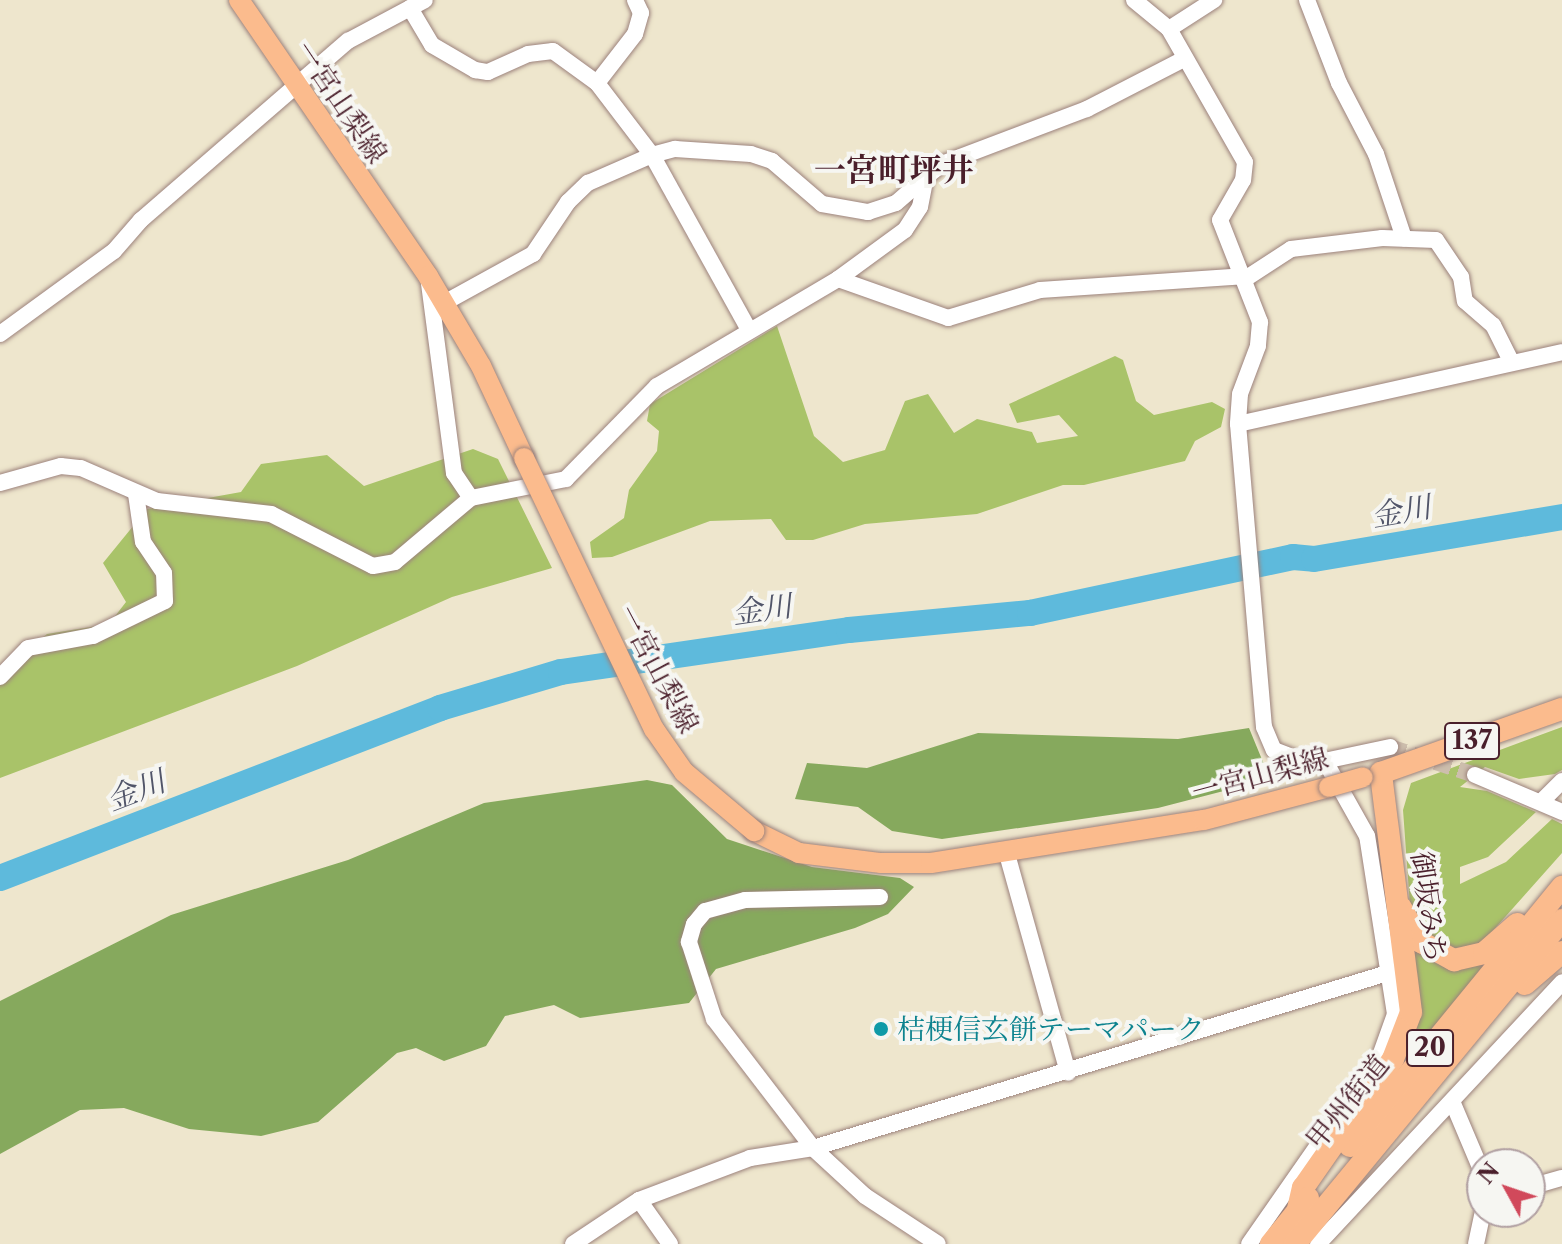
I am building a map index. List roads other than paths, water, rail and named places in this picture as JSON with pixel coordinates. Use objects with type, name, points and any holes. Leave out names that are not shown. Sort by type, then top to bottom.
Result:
[{"type":"highway","name":"137","points":[[1372,775],[1562,709]]},
{"type":"highway","name":"御坂みち","points":[[1298,1209],[1303,1188],[1379,1082],[1405,1034],[1411,990],[1372,775]]},
{"type":"highway","points":[[1395,892],[1421,942],[1454,960],[1484,953],[1562,886]]},
{"type":"highway","name":"甲州街道","points":[[1271,1244],[1562,886]]},
{"type":"highway","name":"20","points":[[1295,1244],[1562,920]]},
{"type":"highway","points":[[1383,1137],[1401,1134],[1531,977],[1562,952]]},
{"type":"main road","name":"一宮山梨線","points":[[239,0],[293,85],[444,303],[524,458],[654,729],[684,772],[754,831],[799,853],[881,863],[1007,854],[1204,820],[1372,775]]},
{"type":"street","points":[[597,83],[640,23],[635,0]]},
{"type":"street","points":[[1134,0],[1169,29],[1244,157],[1243,180],[1220,220],[1244,278],[1260,333],[1240,394],[1239,431],[1264,727],[1274,750],[1283,756],[1326,763],[1368,748],[1390,747]]},
{"type":"street","points":[[1169,29],[1214,0]]},
{"type":"street","points":[[1307,0],[1339,83],[1376,154],[1404,238]]},
{"type":"street","points":[[0,334],[114,251],[293,85],[369,26],[417,4],[432,45],[475,70],[488,72],[528,54],[553,51],[597,83],[652,155],[749,330]]},
{"type":"street","points":[[444,303],[533,254],[568,202],[588,183],[652,155],[675,149],[751,154],[772,161],[822,204],[868,212],[896,203],[926,177],[974,148],[1087,109],[1184,59]]},
{"type":"street","points":[[0,483],[71,466],[136,494],[169,503],[271,514],[362,562],[382,566],[412,551],[471,498],[566,479],[657,386],[838,279],[905,230],[920,207],[926,177]]},
{"type":"street","points":[[838,279],[948,318],[1040,290],[1244,278],[1291,249],[1404,238],[1436,240],[1445,247],[1461,277],[1465,301],[1493,325],[1512,363]]},
{"type":"street","points":[[428,276],[454,473],[471,498]]},
{"type":"street","points":[[1239,431],[1562,352]]},
{"type":"street","points":[[0,677],[28,648],[93,636],[165,601],[164,573],[143,542],[136,494]]},
{"type":"street","points":[[1249,1244],[1380,1056],[1395,1014],[1391,972],[1380,935],[1367,836],[1326,763]]},
{"type":"street","points":[[1475,775],[1543,800],[1562,812]]},
{"type":"street","points":[[1543,800],[1562,781]]},
{"type":"street","points":[[1007,854],[1068,1073]]},
{"type":"street","points":[[880,897],[805,895],[745,900],[705,911],[694,924],[689,942],[698,979],[714,1019],[813,1148],[865,1196],[938,1244]]},
{"type":"street","points":[[573,1244],[639,1200],[750,1158],[813,1148],[1068,1073],[1391,972]]},
{"type":"street","points":[[1318,1244],[1562,982]]},
{"type":"street","points":[[1452,1101],[1472,1148]]},
{"type":"street","points":[[639,1200],[670,1244]]},
{"type":"waterway","name":"金川","points":[[0,878],[440,708],[561,672],[849,630],[1030,613],[1293,557],[1314,559],[1562,517]]},
{"type":"tunnel","points":[[1390,747],[1475,775]]},
{"type":"place","name":"桔梗信玄餅テーマパーク","points":[[881,1029]]},
{"type":"district","name":"一宮町坪井","points":[[894,170]]}]
